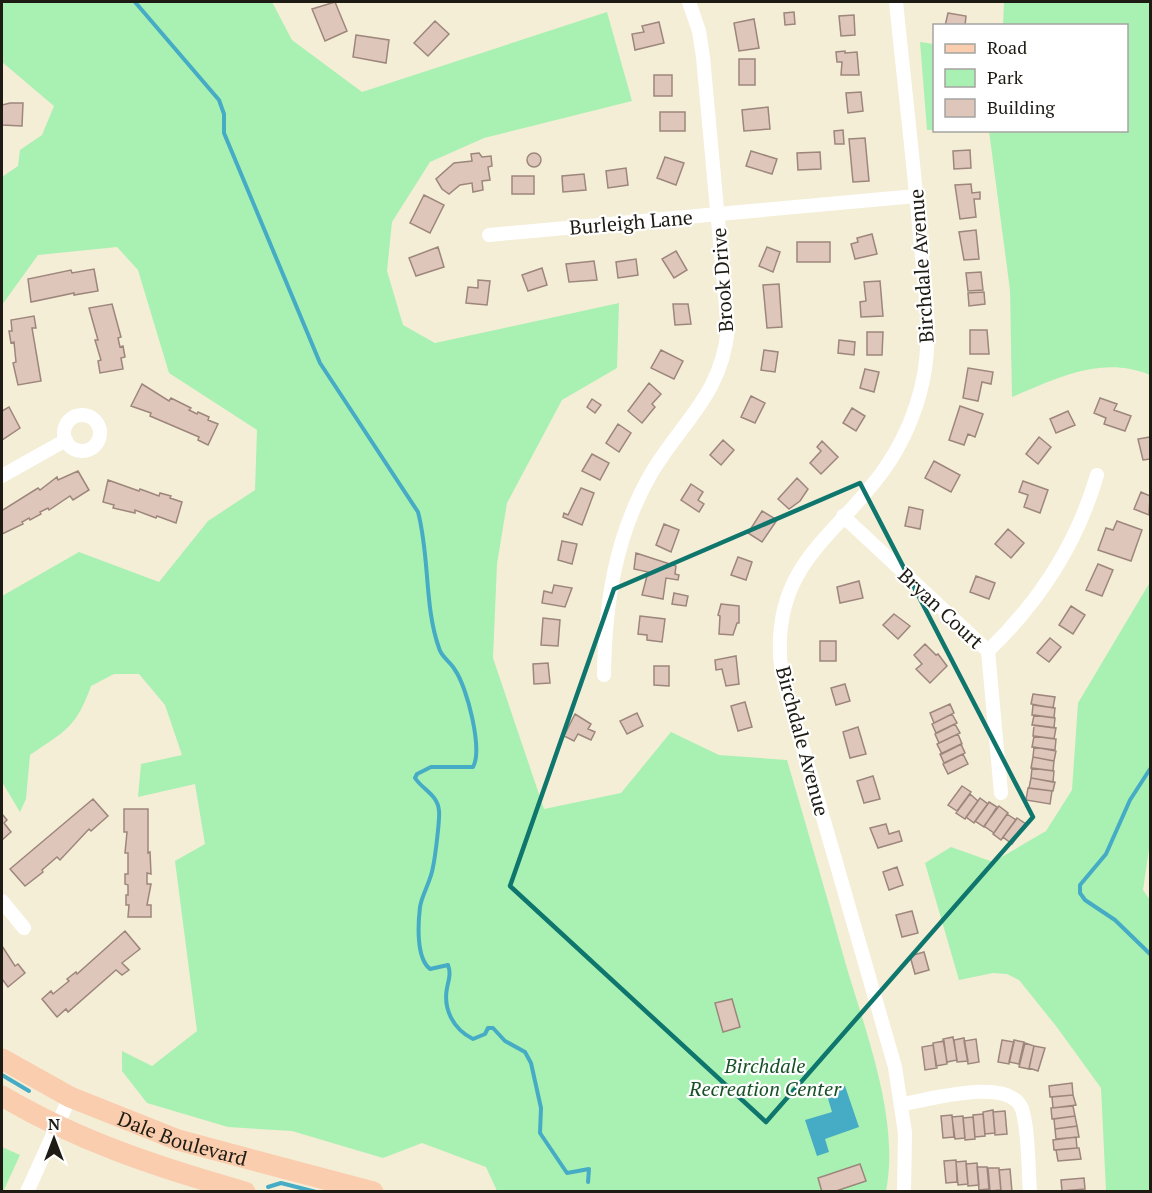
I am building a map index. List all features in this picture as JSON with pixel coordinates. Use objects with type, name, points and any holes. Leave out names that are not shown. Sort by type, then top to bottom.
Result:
[{"type":"main road","name":"Dale Boulevard","points":[[2,1059],[70,1097],[178,1140],[373,1191]]},
{"type":"main road","name":"Dale Boulevard","points":[[2,1096],[56,1126],[129,1156],[245,1191]]},
{"type":"street","name":"Brook Drive","points":[[604,675],[608,594],[622,538],[651,474],[706,398],[723,361],[728,329],[703,57],[699,32],[689,2]]},
{"type":"street","name":"Birchdale Avenue","points":[[896,2],[928,325],[923,379],[916,405],[899,446],[882,472],[815,547],[792,585],[784,609],[780,635],[780,665],[884,1026],[902,1104],[906,1162],[904,1191]]},
{"type":"street","name":"Burleigh Lane","points":[[489,236],[916,196]]},
{"type":"street","points":[[2,476],[66,440]]},
{"type":"street","points":[[988,651],[1030,607],[1049,580],[1081,522],[1096,475]]},
{"type":"street","name":"Bryan Court","points":[[843,516],[988,651],[1001,794]]},
{"type":"street","points":[[2,901],[24,928]]},
{"type":"street","points":[[902,1104],[991,1090],[1012,1097],[1023,1111],[1030,1191]]},
{"type":"street","points":[[27,1191],[70,1097]]},
{"type":"highlighted area","points":[[860,483],[1033,817],[766,1122],[510,886],[614,589]]},
{"type":"green space","name":"Birchdale Recreation Center","points":[[2,2],[272,2],[292,40],[362,92],[607,12],[632,101],[484,138],[430,162],[392,222],[387,271],[403,325],[435,343],[619,303],[617,368],[562,400],[507,503],[497,564],[493,658],[544,809],[621,793],[671,732],[719,755],[787,760],[879,1077],[888,1135],[889,1164],[886,1191],[497,1191],[486,1167],[422,1143],[383,1158],[292,1131],[228,1127],[147,1103],[122,1071],[122,1051],[152,1066],[197,1031],[175,861],[205,844],[195,784],[138,797],[141,764],[182,755],[165,705],[139,674],[114,674],[91,686],[80,711],[68,727],[30,755],[26,799],[20,812],[2,782],[2,596],[79,552],[159,582],[208,521],[255,490],[257,430],[169,373],[138,270],[117,247],[38,255],[2,305],[2,177],[18,166],[20,150],[42,135],[54,106],[2,62]]},
{"type":"green space","points":[[1004,2],[1150,2],[1150,375],[1132,369],[1097,368],[1063,376],[1012,397],[1010,290],[989,132],[1128,132],[1128,24],[1003,24]]},
{"type":"green space","points":[[920,42],[933,44],[933,130],[927,130]]},
{"type":"green space","points":[[1150,582],[1150,842],[1143,890],[1150,900],[1150,1191],[1106,1191],[1101,1088],[1019,980],[1007,974],[993,973],[959,980],[925,863],[951,847],[993,862],[1046,831],[1072,790],[1078,703]]},
{"type":"green space","points":[[2,1147],[20,1155],[3,1192],[2,1191]]},
{"type":"water","points":[[845,1086],[859,1127],[825,1139],[829,1152],[817,1156],[805,1120],[832,1112],[826,1092]]},
{"type":"building","points":[[335,2],[347,31],[325,41],[312,9]]},
{"type":"building","points":[[794,12],[795,24],[785,25],[784,13]]},
{"type":"building","points":[[948,13],[966,16],[965,24],[945,24]]},
{"type":"building","points":[[854,15],[855,35],[841,36],[839,16]]},
{"type":"building","points":[[754,19],[759,48],[739,51],[734,23]]},
{"type":"building","points":[[435,21],[449,34],[428,56],[414,43]]},
{"type":"building","points":[[659,22],[664,43],[635,50],[632,34],[644,32],[642,26]]},
{"type":"building","points":[[356,35],[389,40],[386,63],[353,57]]},
{"type":"building","points":[[845,51],[845,53],[857,52],[859,75],[841,75],[842,62],[837,62],[836,52]]},
{"type":"building","points":[[739,59],[755,59],[755,85],[739,85]]},
{"type":"building","points":[[654,75],[672,75],[672,96],[654,96]]},
{"type":"building","points":[[861,92],[863,111],[848,113],[846,93]]},
{"type":"building","points":[[23,103],[22,126],[2,125],[2,105]]},
{"type":"building","points":[[768,107],[770,129],[744,131],[742,110]]},
{"type":"building","points":[[660,112],[685,112],[685,131],[660,131]]},
{"type":"building","points":[[843,130],[844,144],[835,144],[834,131]]},
{"type":"building","points":[[865,138],[869,181],[853,182],[849,139]]},
{"type":"building","points":[[970,150],[971,168],[954,169],[953,151]]},
{"type":"building","points":[[751,151],[777,159],[772,174],[746,166]]},
{"type":"building","points":[[820,152],[821,169],[798,170],[797,153]]},
{"type":"building","points":[[479,153],[482,157],[491,156],[492,166],[488,167],[490,180],[482,181],[483,190],[473,192],[472,183],[460,185],[449,194],[442,189],[436,179],[454,163],[472,161],[471,154]]},
{"type":"building","points":[[534,153],[539,155],[541,160],[539,165],[534,167],[529,165],[527,160],[529,155]]},
{"type":"building","points":[[665,157],[684,163],[676,185],[657,178]]},
{"type":"building","points":[[626,168],[628,185],[608,188],[606,171]]},
{"type":"building","points":[[584,174],[586,190],[563,192],[562,176]]},
{"type":"building","points":[[512,176],[534,176],[534,194],[512,194]]},
{"type":"building","points":[[971,184],[972,193],[980,192],[980,199],[974,199],[976,217],[960,219],[955,185]]},
{"type":"building","points":[[424,195],[444,205],[430,233],[410,223]]},
{"type":"building","points":[[976,230],[979,259],[964,260],[959,232]]},
{"type":"building","points":[[872,234],[877,254],[855,259],[851,244],[858,242],[857,238]]},
{"type":"building","points":[[797,242],[830,242],[830,262],[797,262]]},
{"type":"building","points":[[438,247],[444,267],[416,276],[409,258]]},
{"type":"building","points":[[767,247],[780,252],[773,272],[759,266]]},
{"type":"building","points":[[676,251],[687,270],[674,278],[662,259]]},
{"type":"building","points":[[636,259],[638,275],[618,278],[616,262]]},
{"type":"building","points":[[594,261],[597,280],[569,282],[566,264]]},
{"type":"building","points":[[542,268],[547,285],[528,291],[522,275]]},
{"type":"building","points":[[94,269],[98,291],[74,295],[74,293],[31,302],[28,279],[71,270],[72,273]]},
{"type":"building","points":[[981,272],[983,290],[968,291],[966,273]]},
{"type":"building","points":[[478,280],[490,281],[487,305],[466,303],[468,287],[478,288]]},
{"type":"building","points":[[880,281],[883,316],[861,317],[860,302],[866,301],[864,282]]},
{"type":"building","points":[[779,284],[782,327],[767,328],[763,285]]},
{"type":"building","points":[[984,292],[985,304],[969,306],[968,293]]},
{"type":"building","points":[[112,304],[121,337],[118,338],[120,347],[123,346],[125,357],[121,358],[123,369],[100,373],[98,361],[101,360],[95,340],[98,340],[89,308]]},
{"type":"building","points":[[673,304],[688,304],[691,324],[675,325]]},
{"type":"building","points":[[34,316],[36,328],[32,328],[41,381],[18,385],[13,363],[16,362],[14,342],[11,343],[9,331],[12,331],[11,320]]},
{"type":"building","points":[[970,330],[987,330],[989,354],[970,354]]},
{"type":"building","points":[[867,332],[883,332],[882,355],[867,355]]},
{"type":"building","points":[[839,340],[855,342],[854,355],[838,353]]},
{"type":"building","points":[[661,350],[683,361],[674,379],[651,368]]},
{"type":"building","points":[[764,350],[778,352],[775,372],[761,370]]},
{"type":"building","points":[[968,368],[993,372],[991,384],[982,382],[978,401],[963,398]]},
{"type":"building","points":[[865,369],[879,372],[874,392],[860,388]]},
{"type":"building","points":[[649,383],[661,394],[652,404],[655,407],[642,423],[628,411]]},
{"type":"building","points":[[142,384],[169,401],[171,398],[218,424],[208,445],[198,440],[199,437],[150,416],[151,413],[131,406]]},
{"type":"building","points":[[751,396],[765,403],[755,423],[741,417]]},
{"type":"building","points":[[1100,398],[1117,404],[1114,410],[1131,416],[1125,431],[1104,424],[1106,418],[1094,413]]},
{"type":"building","points":[[592,399],[601,405],[595,413],[587,407]]},
{"type":"building","points":[[960,406],[983,414],[975,437],[968,434],[964,445],[949,440]]},
{"type":"building","points":[[9,407],[20,428],[2,440],[2,411]]},
{"type":"building","points":[[852,408],[865,416],[856,431],[843,423]]},
{"type":"building","points":[[1068,411],[1075,425],[1056,433],[1050,419]]},
{"type":"building","points":[[618,424],[631,433],[619,452],[606,443]]},
{"type":"building","points":[[1039,437],[1051,447],[1038,464],[1026,454]]},
{"type":"building","points":[[1150,437],[1150,459],[1143,460],[1138,439]]},
{"type":"building","points":[[723,440],[734,450],[721,465],[710,455]]},
{"type":"building","points":[[822,441],[838,457],[821,474],[810,463],[821,451],[817,447]]},
{"type":"building","points":[[592,454],[609,463],[600,480],[582,471]]},
{"type":"building","points":[[934,461],[960,475],[951,492],[925,478]]},
{"type":"building","points":[[78,471],[89,490],[73,500],[70,496],[49,510],[48,508],[40,512],[41,514],[30,520],[29,518],[22,522],[23,524],[2,534],[2,508],[3,510],[38,488],[40,490],[57,477],[58,480]]},
{"type":"building","points":[[797,478],[808,489],[800,501],[789,509],[778,499]]},
{"type":"building","points":[[108,480],[139,491],[140,489],[159,496],[160,493],[171,496],[170,498],[182,502],[176,523],[135,510],[135,513],[113,508],[114,505],[103,502]]},
{"type":"building","points":[[1023,481],[1048,490],[1040,513],[1024,507],[1028,495],[1019,492]]},
{"type":"building","points":[[691,484],[703,492],[698,500],[704,504],[699,512],[681,500]]},
{"type":"building","points":[[581,488],[594,493],[582,525],[563,517],[564,513],[568,515]]},
{"type":"building","points":[[1141,492],[1150,496],[1149,515],[1134,509]]},
{"type":"building","points":[[909,507],[923,510],[920,529],[905,526]]},
{"type":"building","points":[[762,511],[777,520],[762,542],[748,533]]},
{"type":"building","points":[[1117,521],[1142,530],[1131,561],[1098,550],[1106,528],[1113,530]]},
{"type":"building","points":[[664,524],[679,530],[671,552],[656,545]]},
{"type":"building","points":[[1008,529],[1024,543],[1011,558],[995,544]]},
{"type":"building","points":[[562,541],[577,544],[572,564],[558,560]]},
{"type":"building","points":[[636,553],[676,566],[675,574],[679,575],[678,580],[666,578],[663,599],[642,595],[648,572],[634,569]]},
{"type":"building","points":[[738,557],[752,562],[746,580],[731,575]]},
{"type":"building","points":[[1098,564],[1113,570],[1102,596],[1086,590]]},
{"type":"building","points":[[976,576],[995,583],[989,599],[970,592]]},
{"type":"building","points":[[859,581],[863,598],[840,603],[837,587]]},
{"type":"building","points":[[554,585],[572,588],[565,607],[542,603],[544,591],[552,593]]},
{"type":"building","points":[[674,593],[688,596],[686,606],[672,604]]},
{"type":"building","points":[[721,604],[739,606],[739,623],[733,635],[719,634],[720,616],[718,615]]},
{"type":"building","points":[[1071,606],[1085,615],[1073,634],[1059,625]]},
{"type":"building","points":[[894,614],[910,626],[898,639],[883,625]]},
{"type":"building","points":[[640,616],[665,619],[662,642],[647,640],[647,635],[638,634]]},
{"type":"building","points":[[543,618],[560,620],[558,646],[541,645]]},
{"type":"building","points":[[1050,638],[1061,647],[1049,662],[1037,653]]},
{"type":"building","points":[[820,641],[836,641],[836,661],[820,661]]},
{"type":"building","points":[[925,644],[936,655],[938,654],[947,666],[930,683],[916,669],[922,664],[914,655]]},
{"type":"building","points":[[736,656],[739,684],[726,686],[722,669],[716,670],[715,660]]},
{"type":"building","points":[[548,663],[550,683],[534,684],[533,664]]},
{"type":"building","points":[[654,666],[669,666],[669,686],[654,685]]},
{"type":"building","points":[[845,684],[850,701],[836,705],[831,688]]},
{"type":"building","points":[[1033,694],[1055,697],[1053,708],[1031,704]]},
{"type":"building","points":[[745,702],[752,727],[738,731],[731,706]]},
{"type":"building","points":[[950,704],[954,713],[934,723],[930,713]]},
{"type":"building","points":[[1033,705],[1055,708],[1054,718],[1032,715]]},
{"type":"building","points":[[637,713],[643,726],[627,734],[620,721]]},
{"type":"building","points":[[575,714],[591,724],[588,729],[595,732],[591,740],[578,734],[574,741],[564,736]]},
{"type":"building","points":[[952,714],[957,723],[936,733],[932,724]]},
{"type":"building","points":[[1034,715],[1055,718],[1054,728],[1032,725]]},
{"type":"building","points":[[955,724],[960,733],[939,743],[935,734]]},
{"type":"building","points":[[1034,725],[1056,728],[1054,739],[1033,736]]},
{"type":"building","points":[[858,727],[866,754],[850,758],[843,732]]},
{"type":"building","points":[[958,734],[962,744],[942,754],[937,744]]},
{"type":"building","points":[[1034,736],[1056,739],[1055,750],[1032,747]]},
{"type":"building","points":[[961,744],[965,753],[944,763],[940,754]]},
{"type":"building","points":[[1034,747],[1056,751],[1054,761],[1033,757]]},
{"type":"building","points":[[963,754],[968,764],[948,774],[943,764]]},
{"type":"building","points":[[1033,757],[1054,761],[1053,771],[1031,768]]},
{"type":"building","points":[[1032,768],[1054,771],[1053,782],[1031,778]]},
{"type":"building","points":[[873,776],[880,799],[864,803],[857,781]]},
{"type":"building","points":[[1031,778],[1055,782],[1053,791],[1029,788]]},
{"type":"building","points":[[962,786],[971,792],[957,811],[948,805]]},
{"type":"building","points":[[1028,788],[1052,791],[1050,804],[1026,800]]},
{"type":"building","points":[[970,794],[978,801],[965,819],[956,813]]},
{"type":"building","points":[[980,798],[988,804],[974,823],[966,817]]},
{"type":"building","points":[[93,799],[108,816],[91,831],[89,829],[60,860],[57,857],[25,886],[10,869]]},
{"type":"building","points":[[989,802],[997,807],[984,827],[975,821]]},
{"type":"building","points":[[999,806],[1008,813],[994,833],[984,826]]},
{"type":"building","points":[[124,809],[148,809],[148,853],[150,852],[151,874],[147,873],[147,884],[151,884],[147,905],[151,905],[151,917],[128,917],[129,905],[126,905],[126,895],[128,895],[128,885],[125,884],[125,874],[128,874],[128,853],[125,853],[127,832],[124,832]]},
{"type":"building","points":[[2,814],[7,820],[4,823],[11,832],[2,840]]},
{"type":"building","points":[[1007,814],[1016,820],[1001,840],[993,834]]},
{"type":"building","points":[[1017,818],[1026,824],[1012,844],[1003,837]]},
{"type":"building","points":[[886,824],[889,834],[899,831],[902,841],[878,848],[870,828]]},
{"type":"building","points":[[897,867],[903,885],[889,890],[883,872]]},
{"type":"building","points":[[912,911],[918,933],[902,937],[896,915]]},
{"type":"building","points":[[125,931],[140,949],[122,963],[129,970],[122,975],[116,970],[68,1012],[66,1009],[57,1017],[42,999],[51,991],[53,994],[69,981],[67,979],[76,972],[77,974]]},
{"type":"building","points":[[2,946],[15,966],[18,964],[25,973],[8,987],[2,979]]},
{"type":"building","points":[[924,952],[929,970],[915,974],[910,956]]},
{"type":"building","points":[[732,999],[740,1027],[723,1032],[715,1003]]},
{"type":"building","points":[[953,1037],[957,1060],[947,1062],[943,1039]]},
{"type":"building","points":[[964,1038],[968,1061],[957,1062],[954,1040]]},
{"type":"building","points":[[976,1039],[979,1062],[968,1064],[964,1041]]},
{"type":"building","points":[[1002,1040],[1014,1042],[1009,1064],[998,1062]]},
{"type":"building","points":[[1014,1040],[1024,1042],[1019,1064],[1009,1062]]},
{"type":"building","points":[[944,1041],[947,1064],[936,1066],[933,1043]]},
{"type":"building","points":[[1025,1043],[1034,1046],[1029,1069],[1019,1067]]},
{"type":"building","points":[[933,1045],[937,1068],[925,1070],[922,1047]]},
{"type":"building","points":[[1034,1046],[1045,1048],[1038,1071],[1029,1068]]},
{"type":"building","points":[[1072,1083],[1073,1095],[1050,1097],[1049,1086]]},
{"type":"building","points":[[1073,1095],[1076,1105],[1053,1108],[1052,1097]]},
{"type":"building","points":[[1073,1106],[1075,1116],[1052,1119],[1051,1108]]},
{"type":"building","points":[[993,1110],[995,1133],[985,1134],[983,1112]]},
{"type":"building","points":[[1005,1111],[1007,1134],[995,1135],[993,1112]]},
{"type":"building","points":[[983,1114],[985,1136],[975,1137],[973,1115]]},
{"type":"building","points":[[952,1115],[954,1137],[943,1138],[941,1116]]},
{"type":"building","points":[[963,1116],[965,1138],[955,1139],[952,1117]]},
{"type":"building","points":[[1075,1116],[1077,1126],[1055,1129],[1054,1119]]},
{"type":"building","points":[[973,1117],[975,1139],[965,1140],[963,1118]]},
{"type":"building","points":[[1077,1126],[1079,1137],[1056,1139],[1055,1129]]},
{"type":"building","points":[[1076,1137],[1077,1148],[1054,1150],[1053,1140]]},
{"type":"building","points":[[1079,1148],[1081,1159],[1058,1161],[1056,1150]]},
{"type":"building","points":[[956,1160],[957,1182],[946,1183],[944,1161]]},
{"type":"building","points":[[966,1161],[968,1184],[958,1185],[956,1162]]},
{"type":"building","points":[[977,1163],[979,1185],[968,1186],[966,1164]]},
{"type":"building","points":[[860,1164],[866,1181],[833,1192],[822,1192],[818,1178]]},
{"type":"building","points":[[977,1167],[987,1167],[989,1189],[979,1190]]},
{"type":"building","points":[[988,1168],[999,1168],[1001,1190],[990,1191]]},
{"type":"building","points":[[1010,1169],[1012,1192],[1001,1192],[999,1170]]},
{"type":"building","points":[[1084,1178],[1085,1189],[1062,1191],[1061,1180]]},
{"type":"waterway","points":[[135,2],[219,100],[224,114],[224,133],[320,363],[418,512],[434,632],[440,651],[460,678],[469,703],[476,747],[473,767],[431,767],[417,774],[415,778],[436,801],[439,811],[433,867],[420,907],[419,931],[422,957],[430,969],[448,965],[450,973],[446,996],[448,1011],[460,1030],[473,1039],[485,1034],[488,1028],[493,1028],[505,1041],[525,1052],[531,1063],[541,1108],[540,1133],[567,1173],[589,1169],[588,1182]]},
{"type":"waterway","points":[[1150,769],[1130,800],[1106,854],[1080,885],[1080,893],[1085,900],[1115,920],[1150,954]]},
{"type":"waterway","points":[[2,1075],[29,1091]]},
{"type":"waterway","points":[[268,1187],[281,1183],[316,1192]]}]
